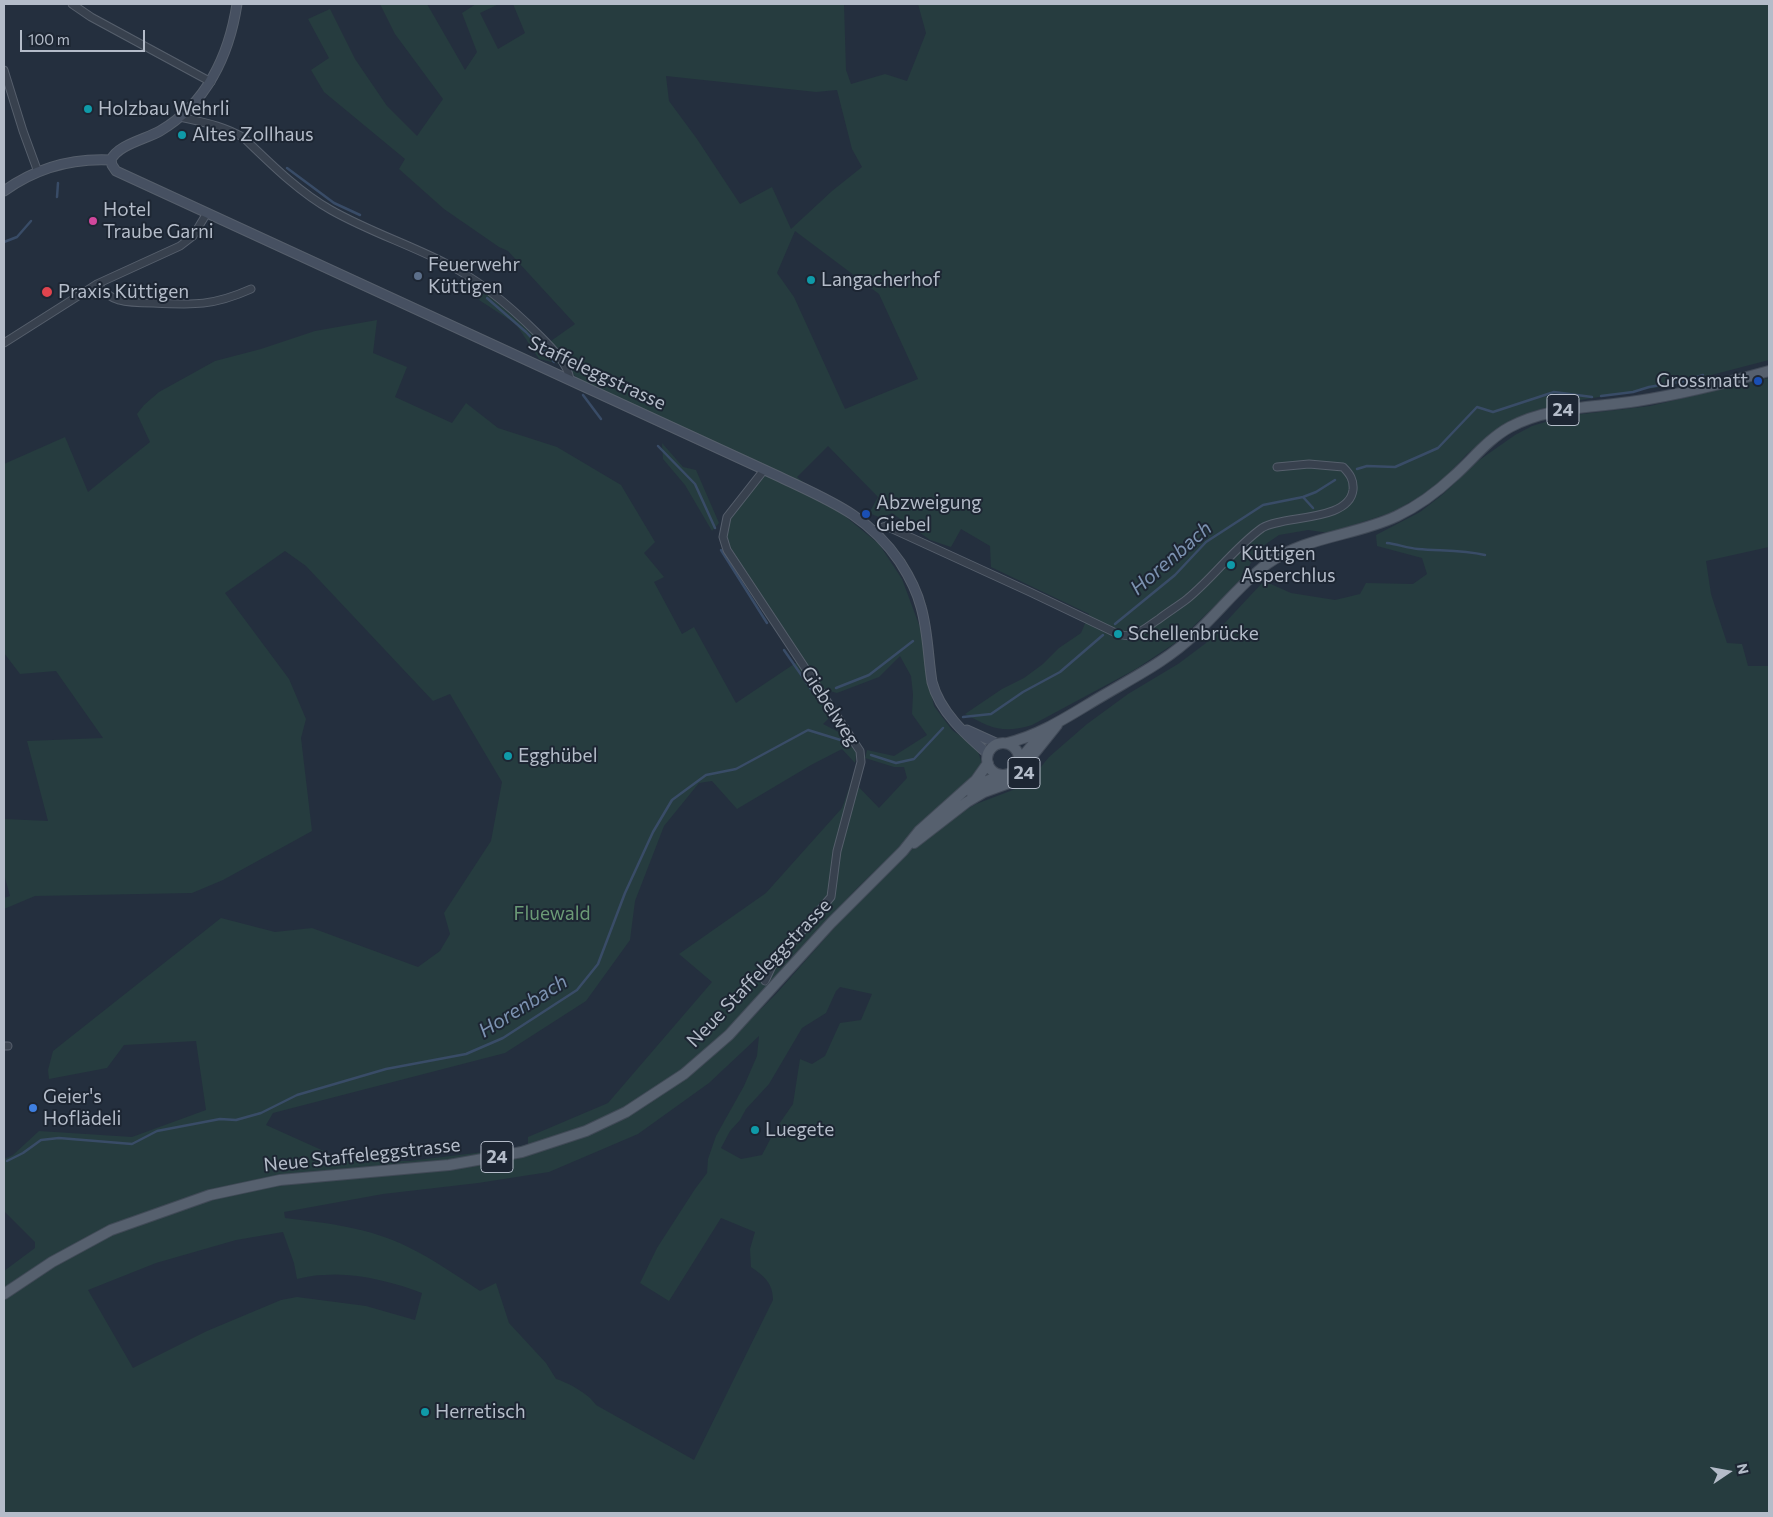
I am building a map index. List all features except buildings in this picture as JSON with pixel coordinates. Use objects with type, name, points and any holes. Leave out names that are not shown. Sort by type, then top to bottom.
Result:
[{"type":"main road","name":"24","points":[[1002,743],[1044,730],[1175,652],[1267,564],[1296,547],[1388,520],[1411,510],[1436,492],[1508,428],[1550,412],[1637,401],[1720,384],[1769,370]]},
{"type":"main road","name":"24","points":[[902,851],[924,837],[967,802],[984,792],[1017,780],[1022,775],[1033,755],[1061,720]]},
{"type":"main road","name":"24","points":[[1019,761],[1044,730]]},
{"type":"main road","points":[[1002,743],[1016,749],[1019,761],[1016,769],[1002,774],[992,770],[988,759],[994,746],[1002,743]]},
{"type":"main road","name":"Neue Staffeleggstrasse","points":[[4,1294],[52,1262],[111,1230],[210,1195],[280,1180],[449,1165],[522,1152],[586,1131],[626,1112],[684,1074],[729,1035],[831,923],[902,851],[919,831],[976,780],[988,759]]},
{"type":"main road","name":"24","points":[[967,802],[981,786],[1002,774]]},
{"type":"street","points":[[72,4],[211,82]]},
{"type":"street","points":[[4,191],[38,172],[73,161],[90,159],[111,160],[117,151],[159,132],[180,117],[211,82],[232,30],[236,4]]},
{"type":"street","points":[[4,70],[38,172]]},
{"type":"street","points":[[180,117],[235,133],[244,138],[295,185],[330,210],[446,263],[473,279],[517,313],[548,343],[568,370],[570,379]]},
{"type":"street","name":"Staffeleggstrasse","points":[[111,160],[116,171],[570,379],[839,505],[874,530],[894,554],[918,594],[925,621],[930,670],[935,692],[944,709],[988,759]]},
{"type":"street","points":[[4,343],[97,284],[180,246],[193,236],[207,213]]},
{"type":"street","points":[[97,284],[106,293],[118,300],[192,305],[233,297],[251,289]]},
{"type":"street","points":[[874,530],[886,526],[1125,636],[1139,632],[1187,599],[1246,542],[1269,524],[1328,512],[1341,506],[1352,493],[1353,482],[1349,473],[1343,467],[1309,464],[1277,467]]},
{"type":"street","name":"Giebelweg","points":[[764,470],[727,517],[724,537],[727,550],[860,751],[861,762],[837,851],[831,897],[772,966],[765,980]]},
{"type":"street","name":"Staffeleggstrasse","points":[[956,723],[974,734],[1002,743]]},
{"type":"green space","name":"Fluewald","points":[[380,4],[427,4],[465,70],[477,52],[462,13],[476,4],[499,4],[480,13],[498,49],[525,33],[513,4],[844,4],[846,70],[851,84],[885,74],[907,81],[926,33],[918,4],[1769,4],[1769,360],[1673,385],[1562,403],[1534,411],[1504,425],[1467,454],[1444,479],[1424,494],[1393,512],[1329,533],[1308,530],[1279,535],[1260,548],[1244,578],[1178,641],[1136,669],[1032,725],[1013,729],[997,728],[965,714],[1002,689],[1024,678],[1043,664],[1059,648],[1081,633],[1089,614],[991,567],[990,546],[961,529],[951,547],[930,540],[892,513],[881,518],[869,513],[878,497],[828,446],[797,477],[879,544],[902,579],[921,630],[926,670],[934,706],[952,730],[977,748],[983,767],[857,888],[737,1019],[748,1022],[776,994],[866,892],[909,850],[940,825],[976,804],[1026,785],[1049,757],[1087,724],[1128,694],[1178,664],[1206,643],[1264,581],[1291,593],[1335,600],[1360,594],[1366,583],[1413,584],[1427,574],[1422,558],[1377,546],[1376,535],[1420,512],[1442,495],[1478,461],[1515,435],[1532,426],[1566,416],[1650,406],[1769,378],[1769,547],[1706,561],[1711,594],[1727,643],[1742,644],[1748,666],[1769,666],[1769,1513],[4,1513],[4,1271],[35,1248],[35,1242],[4,1211],[4,1159],[13,1155],[39,1131],[132,1137],[206,1110],[196,1041],[124,1045],[107,1068],[49,1079],[48,1070],[53,1051],[221,918],[275,932],[312,928],[418,967],[440,951],[450,934],[444,913],[491,841],[502,782],[450,694],[433,701],[306,566],[285,551],[225,593],[289,679],[306,719],[301,738],[312,831],[223,880],[192,893],[35,896],[4,909],[4,898],[10,896],[4,874],[4,819],[48,821],[27,741],[103,738],[56,671],[20,674],[4,653],[4,464],[65,437],[88,492],[150,442],[137,414],[159,392],[215,361],[261,349],[315,331],[377,320],[373,353],[407,367],[395,397],[452,423],[466,403],[498,428],[557,447],[621,485],[655,542],[644,553],[664,577],[654,582],[682,634],[694,627],[736,703],[800,660],[727,550],[723,537],[727,517],[764,471],[581,381],[568,370],[548,343],[575,324],[508,251],[499,247],[444,209],[399,169],[405,159],[324,92],[311,70],[329,58],[308,19],[330,9],[355,59],[387,106],[417,136],[443,99],[395,34]],"holes":[[[666,76],[816,92],[837,90],[852,149],[862,167],[832,191],[791,229],[772,187],[740,204],[669,101]],[[795,231],[879,294],[918,379],[845,409],[794,297],[777,273]],[[900,656],[911,676],[913,694],[912,714],[927,735],[894,756],[867,750],[865,758],[894,767],[904,767],[907,778],[879,808],[852,780],[842,808],[766,893],[679,954],[712,982],[608,1103],[528,1137],[528,1144],[509,1149],[409,1161],[346,1161],[266,1125],[273,1113],[505,1053],[586,1001],[630,940],[635,901],[664,826],[699,783],[712,781],[737,809],[842,749],[855,763],[858,742],[823,724],[831,716],[826,690],[837,693],[879,677]],[[840,987],[872,994],[861,1020],[840,1023],[825,1056],[812,1064],[800,1059],[793,1104],[775,1130],[762,1155],[741,1159],[721,1148],[730,1131],[740,1120],[746,1109],[769,1084],[802,1028],[826,1013],[836,991]],[[759,1036],[757,1056],[744,1086],[716,1136],[708,1159],[707,1173],[657,1248],[640,1283],[669,1301],[721,1218],[755,1232],[750,1249],[751,1267],[767,1280],[773,1294],[773,1300],[694,1460],[596,1405],[578,1389],[556,1379],[546,1363],[509,1323],[496,1283],[480,1291],[427,1257],[379,1235],[348,1227],[285,1218],[284,1212],[383,1194],[478,1183],[549,1172],[638,1134],[709,1083]],[[283,1232],[294,1263],[297,1279],[336,1274],[361,1276],[399,1285],[422,1293],[415,1320],[366,1306],[297,1297],[281,1300],[207,1331],[133,1368],[88,1290],[156,1263],[236,1240]]]},
{"type":"green space","points":[[482,290],[535,334],[560,364],[539,359],[516,324],[479,300]]},
{"type":"green space","points":[[662,443],[683,467],[696,470],[719,523],[712,531],[685,485],[663,459]]},
{"type":"waterway","points":[[287,168],[334,203],[360,215]]},
{"type":"waterway","points":[[57,197],[58,183]]},
{"type":"waterway","points":[[4,242],[17,237],[31,221]]},
{"type":"waterway","points":[[487,298],[526,332],[554,362]]},
{"type":"waterway","points":[[1601,396],[1633,392],[1649,387],[1685,381],[1703,375]]},
{"type":"waterway","points":[[1357,469],[1367,466],[1395,467],[1438,448],[1477,407],[1493,412],[1554,392],[1592,397]]},
{"type":"waterway","points":[[583,395],[601,419]]},
{"type":"waterway","points":[[658,446],[695,484],[715,528]]},
{"type":"waterway","name":"Horenbach","points":[[1115,624],[1175,575],[1206,542],[1263,505],[1303,497],[1316,492],[1335,480]]},
{"type":"waterway","points":[[1303,497],[1313,508]]},
{"type":"waterway","points":[[1387,543],[1418,549],[1460,551],[1485,555]]},
{"type":"waterway","points":[[721,550],[767,623]]},
{"type":"waterway","name":"Horenbach","points":[[963,717],[991,714],[1023,692],[1060,672],[1103,635]]},
{"type":"waterway","points":[[836,688],[869,675],[913,641]]},
{"type":"waterway","points":[[784,650],[811,689]]},
{"type":"waterway","name":"Horenbach","points":[[871,755],[896,763],[914,759],[943,728]]},
{"type":"waterway","name":"Horenbach","points":[[7,1161],[23,1153],[41,1140],[59,1138],[132,1144],[157,1131],[220,1119],[236,1120],[261,1113],[297,1095],[386,1069],[466,1054],[503,1038],[577,990],[598,964],[625,893],[653,832],[672,800],[706,775],[736,769],[808,730],[847,742]]},
{"type":"place","name":"Holzbau Wehrli","points":[[88,109]]},
{"type":"place","name":"Altes Zollhaus","points":[[182,135]]},
{"type":"place","name":"Hotel Traube Garni","points":[[93,221]]},
{"type":"place","name":"Feuerwehr Küttigen","points":[[418,276]]},
{"type":"place","name":"Langacherhof","points":[[811,280]]},
{"type":"place","name":"Praxis Küttigen","points":[[47,292]]},
{"type":"place","name":"Grossmatt","points":[[1758,381]]},
{"type":"place","name":"Abzweigung Giebel","points":[[866,514]]},
{"type":"place","name":"Küttigen Asperchlus","points":[[1231,565]]},
{"type":"place","name":"Schellenbrücke","points":[[1118,634]]},
{"type":"place","name":"Egghübel","points":[[508,756]]},
{"type":"place","name":"Geier's Hoflädeli","points":[[33,1108]]},
{"type":"place","name":"Luegete","points":[[755,1130]]},
{"type":"place","name":"Herretisch","points":[[425,1412]]}]
